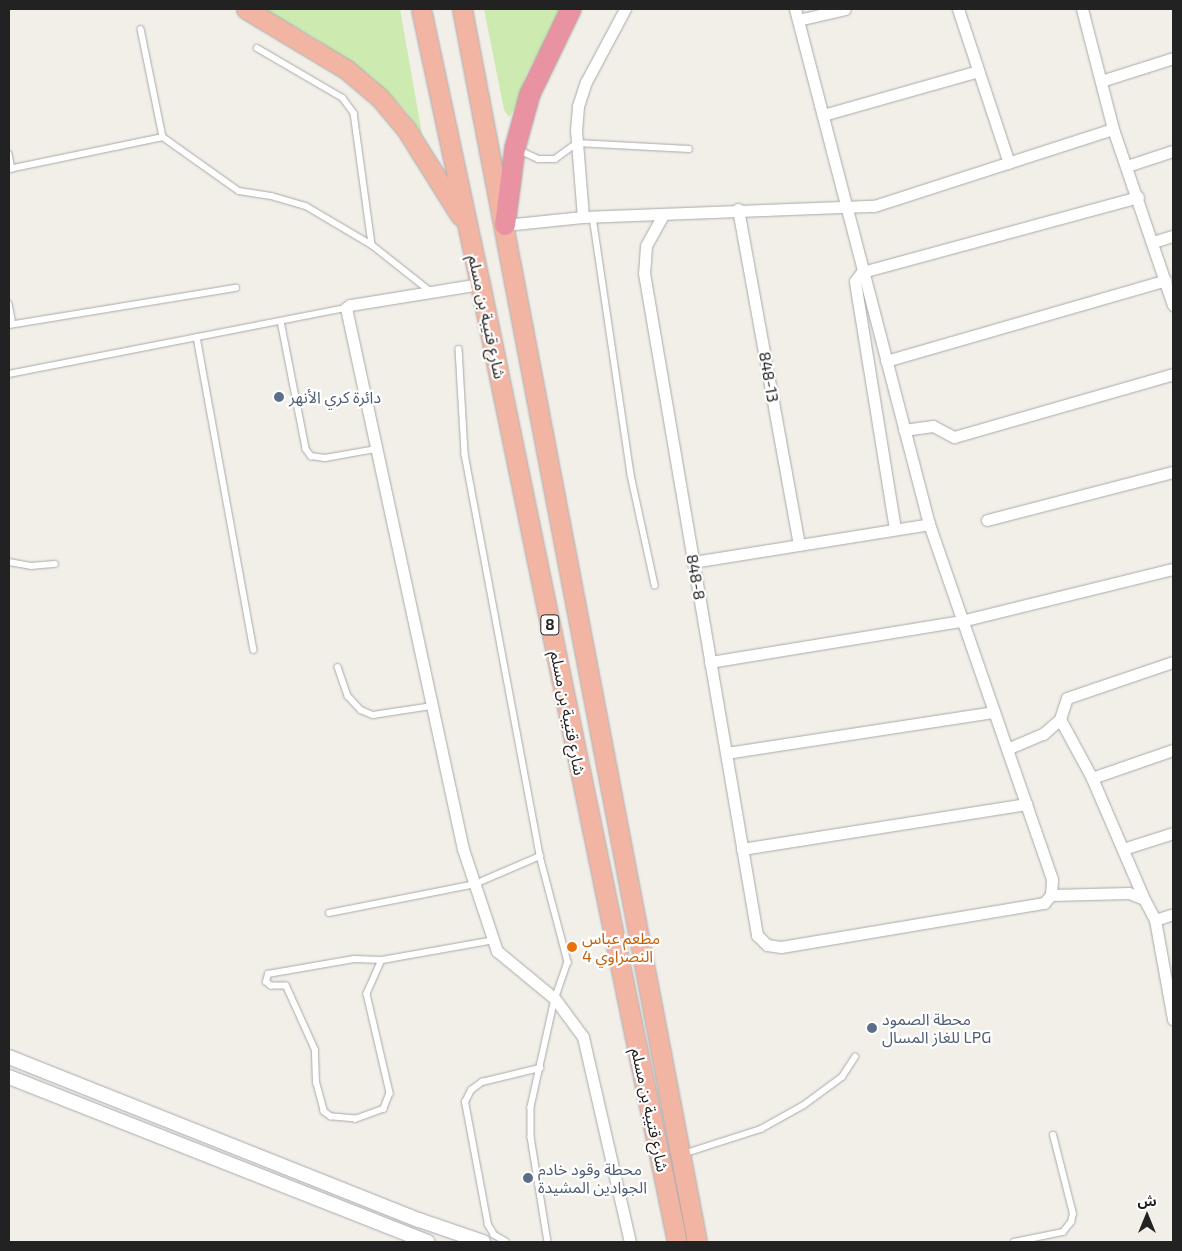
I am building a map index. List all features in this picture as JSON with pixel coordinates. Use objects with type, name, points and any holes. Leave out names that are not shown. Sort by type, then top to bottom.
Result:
[{"type":"highway","points":[[246,9],[347,70],[380,98],[406,129],[470,233]]},
{"type":"highway","name":"شارع قتيبة بن مسلم","points":[[421,9],[470,233],[678,1242]]},
{"type":"highway","name":"شارع قتيبة بن مسلم","points":[[462,9],[505,225],[696,1242]]},
{"type":"highway","points":[[505,225],[515,148],[530,94],[571,9]]},
{"type":"street","points":[[588,217],[577,142],[576,118],[581,94],[625,9]]},
{"type":"street","points":[[845,9],[796,14],[929,524],[961,621],[1052,879],[1051,895],[1129,894],[1144,899]]},
{"type":"street","points":[[958,9],[1009,163]]},
{"type":"street","points":[[1082,9],[1113,129],[1138,197],[1173,305]]},
{"type":"street","points":[[1101,81],[1173,58]]},
{"type":"street","points":[[823,115],[978,71]]},
{"type":"street","points":[[505,225],[588,217],[663,215],[738,209],[848,208],[886,203],[1113,129]]},
{"type":"street","points":[[1127,166],[1173,151]]},
{"type":"street","points":[[895,529],[855,294],[855,281],[862,272],[1138,197]]},
{"type":"street","name":"848-13","points":[[738,209],[799,545]]},
{"type":"street","name":"848-8","points":[[663,215],[646,246],[643,264],[742,849],[756,928],[761,941],[774,947],[800,944],[1039,906],[1051,895]]},
{"type":"street","points":[[1153,242],[1173,236]]},
{"type":"street","points":[[886,361],[1166,280]]},
{"type":"street","points":[[480,284],[350,305],[346,308],[463,849],[498,951],[555,999],[583,1036],[630,1242]]},
{"type":"street","points":[[904,430],[933,426],[954,437],[1173,374]]},
{"type":"street","points":[[987,520],[1173,472]]},
{"type":"street","points":[[693,562],[929,524]]},
{"type":"street","points":[[710,662],[961,621],[1173,569]]},
{"type":"street","points":[[1007,749],[1043,734],[1060,720],[1067,698],[1173,662]]},
{"type":"street","points":[[726,753],[994,712]]},
{"type":"street","points":[[1060,720],[1092,778],[1144,899],[1155,920],[1171,995],[1173,1019]]},
{"type":"street","points":[[1092,778],[1173,750]]},
{"type":"street","points":[[742,849],[1026,804]]},
{"type":"street","points":[[1123,849],[1173,832]]},
{"type":"street","points":[[1155,920],[1173,914]]},
{"type":"street","points":[[9,1057],[419,1220],[483,1242]]},
{"type":"street","points":[[9,1077],[428,1242]]},
{"type":"lane","points":[[141,29],[163,137],[239,191],[271,196],[306,206],[372,245],[431,292]]},
{"type":"lane","points":[[257,48],[344,98],[354,113],[372,245]]},
{"type":"lane","points":[[9,154],[10,169],[163,137]]},
{"type":"lane","points":[[515,148],[538,159],[555,159],[577,142],[689,149]]},
{"type":"lane","points":[[588,217],[630,475],[655,586]]},
{"type":"lane","points":[[9,304],[11,324],[236,288]]},
{"type":"lane","points":[[9,374],[346,308]]},
{"type":"lane","points":[[281,321],[306,449],[311,456],[325,458],[377,448]]},
{"type":"lane","points":[[197,337],[254,650]]},
{"type":"lane","points":[[459,350],[465,454],[540,856],[568,962],[555,999],[531,1107],[531,1137],[548,1242]]},
{"type":"lane","points":[[9,562],[31,566],[56,564]]},
{"type":"lane","points":[[338,666],[348,696],[361,710],[372,715],[433,706]]},
{"type":"lane","points":[[329,913],[475,884],[540,856]]},
{"type":"lane","points":[[382,960],[367,994],[390,1093],[384,1109],[356,1119],[331,1117],[324,1112],[316,1083],[315,1050],[286,986],[272,986],[266,982],[268,974],[354,959],[382,960],[494,940]]},
{"type":"lane","points":[[679,1156],[760,1129],[804,1105],[842,1077],[854,1056]]},
{"type":"lane","points":[[506,1242],[494,1235],[488,1225],[465,1102],[471,1090],[482,1082],[540,1068]]},
{"type":"lane","points":[[1014,1242],[1063,1232],[1071,1222],[1073,1214],[1053,1135]]},
{"type":"green space","points":[[263,9],[400,9],[422,134],[405,110],[373,78],[312,36]]},
{"type":"green space","points":[[484,9],[563,9],[526,75],[516,107],[509,117],[504,110]]},
{"type":"place","name":"دائرة كري الأنهر","points":[[279,397]]},
{"type":"place","name":"مطعم عباس النصراوي 4","points":[[572,947]]},
{"type":"place","name":"محطة الصمود للغاز المسال LPG","points":[[872,1028]]},
{"type":"place","name":"محطة وقود خادم الجوادين المشيدة","points":[[528,1178]]}]
